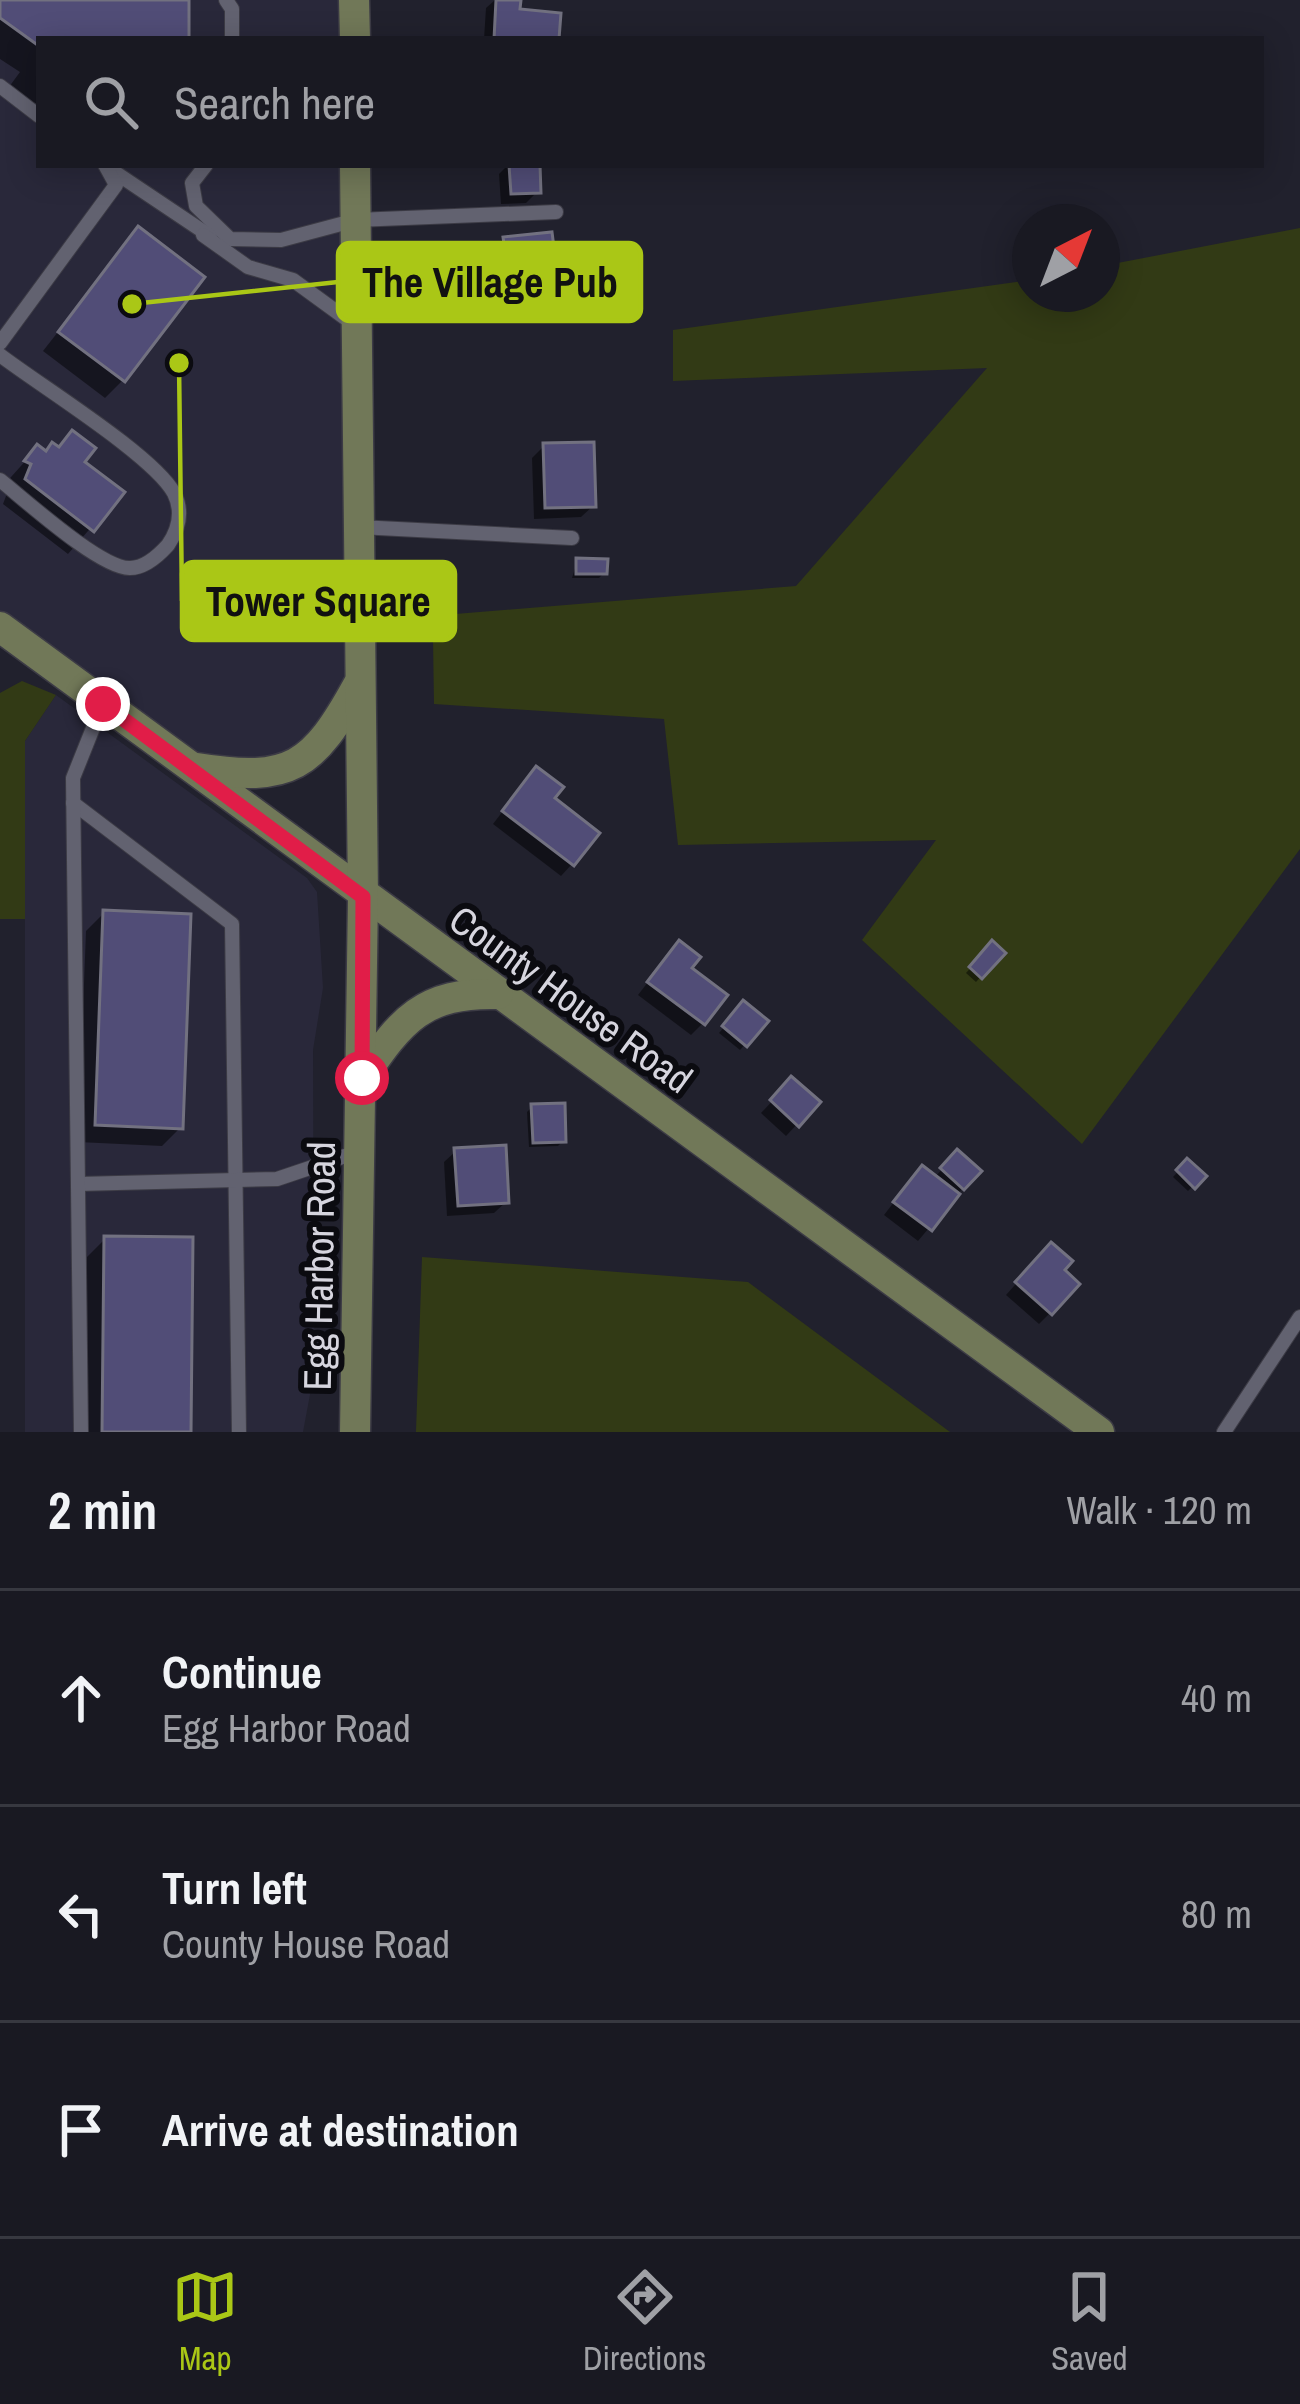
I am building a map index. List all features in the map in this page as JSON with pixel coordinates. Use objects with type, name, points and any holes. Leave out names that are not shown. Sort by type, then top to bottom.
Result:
[{"type":"main road","points":[[355,0],[355,36]]},
{"type":"main road","name":"Egg Harbor Road","points":[[355,1432],[363,897],[356,168]]},
{"type":"main road","name":"County House Road","points":[[0,627],[1099,1432]]},
{"type":"main road","points":[[188,767],[242,775],[299,762],[327,742],[361,680]]},
{"type":"main road","points":[[362,1078],[399,1023],[434,1002],[465,993],[498,994]]},
{"type":"lane","points":[[226,0],[232,9],[232,36]]},
{"type":"lane","points":[[0,86],[36,114]]},
{"type":"lane","points":[[0,344],[116,185],[108,168]]},
{"type":"lane","points":[[109,168],[248,267],[293,280],[357,326]]},
{"type":"lane","points":[[204,168],[192,183],[196,206],[230,239]]},
{"type":"lane","points":[[203,235],[281,240],[356,220],[556,212]]},
{"type":"lane","points":[[0,356],[152,468],[173,492],[181,514],[173,537],[157,558],[130,568],[107,561],[0,481]]},
{"type":"lane","points":[[359,527],[572,538]]},
{"type":"lane","points":[[81,1432],[73,803],[74,778],[103,704]]},
{"type":"lane","points":[[73,803],[232,924],[239,1432]]},
{"type":"lane","points":[[78,1184],[238,1181],[307,1173],[360,1151]]},
{"type":"lane","points":[[1224,1432],[1300,1317]]},
{"type":"shaded area","points":[[0,0],[354,0],[355,36],[36,36],[36,168],[355,168],[361,680],[299,762],[188,767],[0,627]]},
{"type":"shaded area","points":[[56,695],[307,878],[317,892],[323,988],[313,1050],[314,1373],[303,1432],[25,1432],[25,741]]},
{"type":"green space","points":[[1300,228],[1300,849],[1082,1144],[862,940],[936,840],[678,845],[664,719],[434,704],[433,639],[443,615],[796,586],[987,368],[673,381],[673,330],[1012,283],[1012,312],[1120,312],[1120,263]]},
{"type":"green space","points":[[22,681],[56,695],[25,741],[25,919],[0,919],[0,693]]},
{"type":"green space","points":[[422,1257],[748,1282],[950,1432],[416,1432]]},
{"type":"building","points":[[0,0],[189,0],[189,36],[36,36],[36,44],[0,18]]},
{"type":"building","points":[[496,0],[521,0],[520,9],[561,13],[559,36],[494,36]]},
{"type":"building","points":[[509,168],[540,168],[541,193],[511,194]]},
{"type":"building","points":[[138,226],[205,277],[125,382],[58,332]]},
{"type":"building","points":[[552,232],[557,272],[509,278],[503,237]]},
{"type":"building","points":[[72,430],[96,448],[85,462],[125,492],[94,532],[25,479],[31,464],[24,461],[37,444],[46,451],[52,442],[59,447]]},
{"type":"building","points":[[594,442],[596,507],[545,508],[543,443]]},
{"type":"building","points":[[576,558],[608,559],[607,574],[576,574]]},
{"type":"building","points":[[536,766],[564,787],[555,798],[600,833],[574,866],[502,811]]},
{"type":"building","points":[[103,910],[191,914],[183,1129],[95,1125]]},
{"type":"building","points":[[679,940],[701,957],[692,968],[728,995],[705,1025],[647,982]]},
{"type":"building","points":[[992,940],[1006,953],[982,979],[969,967]]},
{"type":"building","points":[[743,1000],[769,1021],[747,1047],[722,1026]]},
{"type":"building","points":[[791,1076],[821,1102],[799,1127],[770,1100]]},
{"type":"building","points":[[565,1103],[566,1142],[533,1143],[531,1104]]},
{"type":"building","points":[[506,1145],[509,1203],[458,1206],[454,1148]]},
{"type":"building","points":[[957,1149],[982,1171],[964,1190],[940,1168]]},
{"type":"building","points":[[1187,1158],[1207,1176],[1195,1189],[1176,1170]]},
{"type":"building","points":[[922,1165],[960,1194],[932,1231],[893,1202]]},
{"type":"building","points":[[104,1236],[193,1237],[191,1432],[102,1432]]},
{"type":"building","points":[[1051,1242],[1073,1261],[1065,1270],[1080,1284],[1052,1315],[1015,1282]]},
{"type":"place","name":"The Village Pub","points":[[132,304]]},
{"type":"place","name":"Tower Square","points":[[179,363]]},
{"type":"route","points":[[103,704],[363,897],[362,1078]]}]
